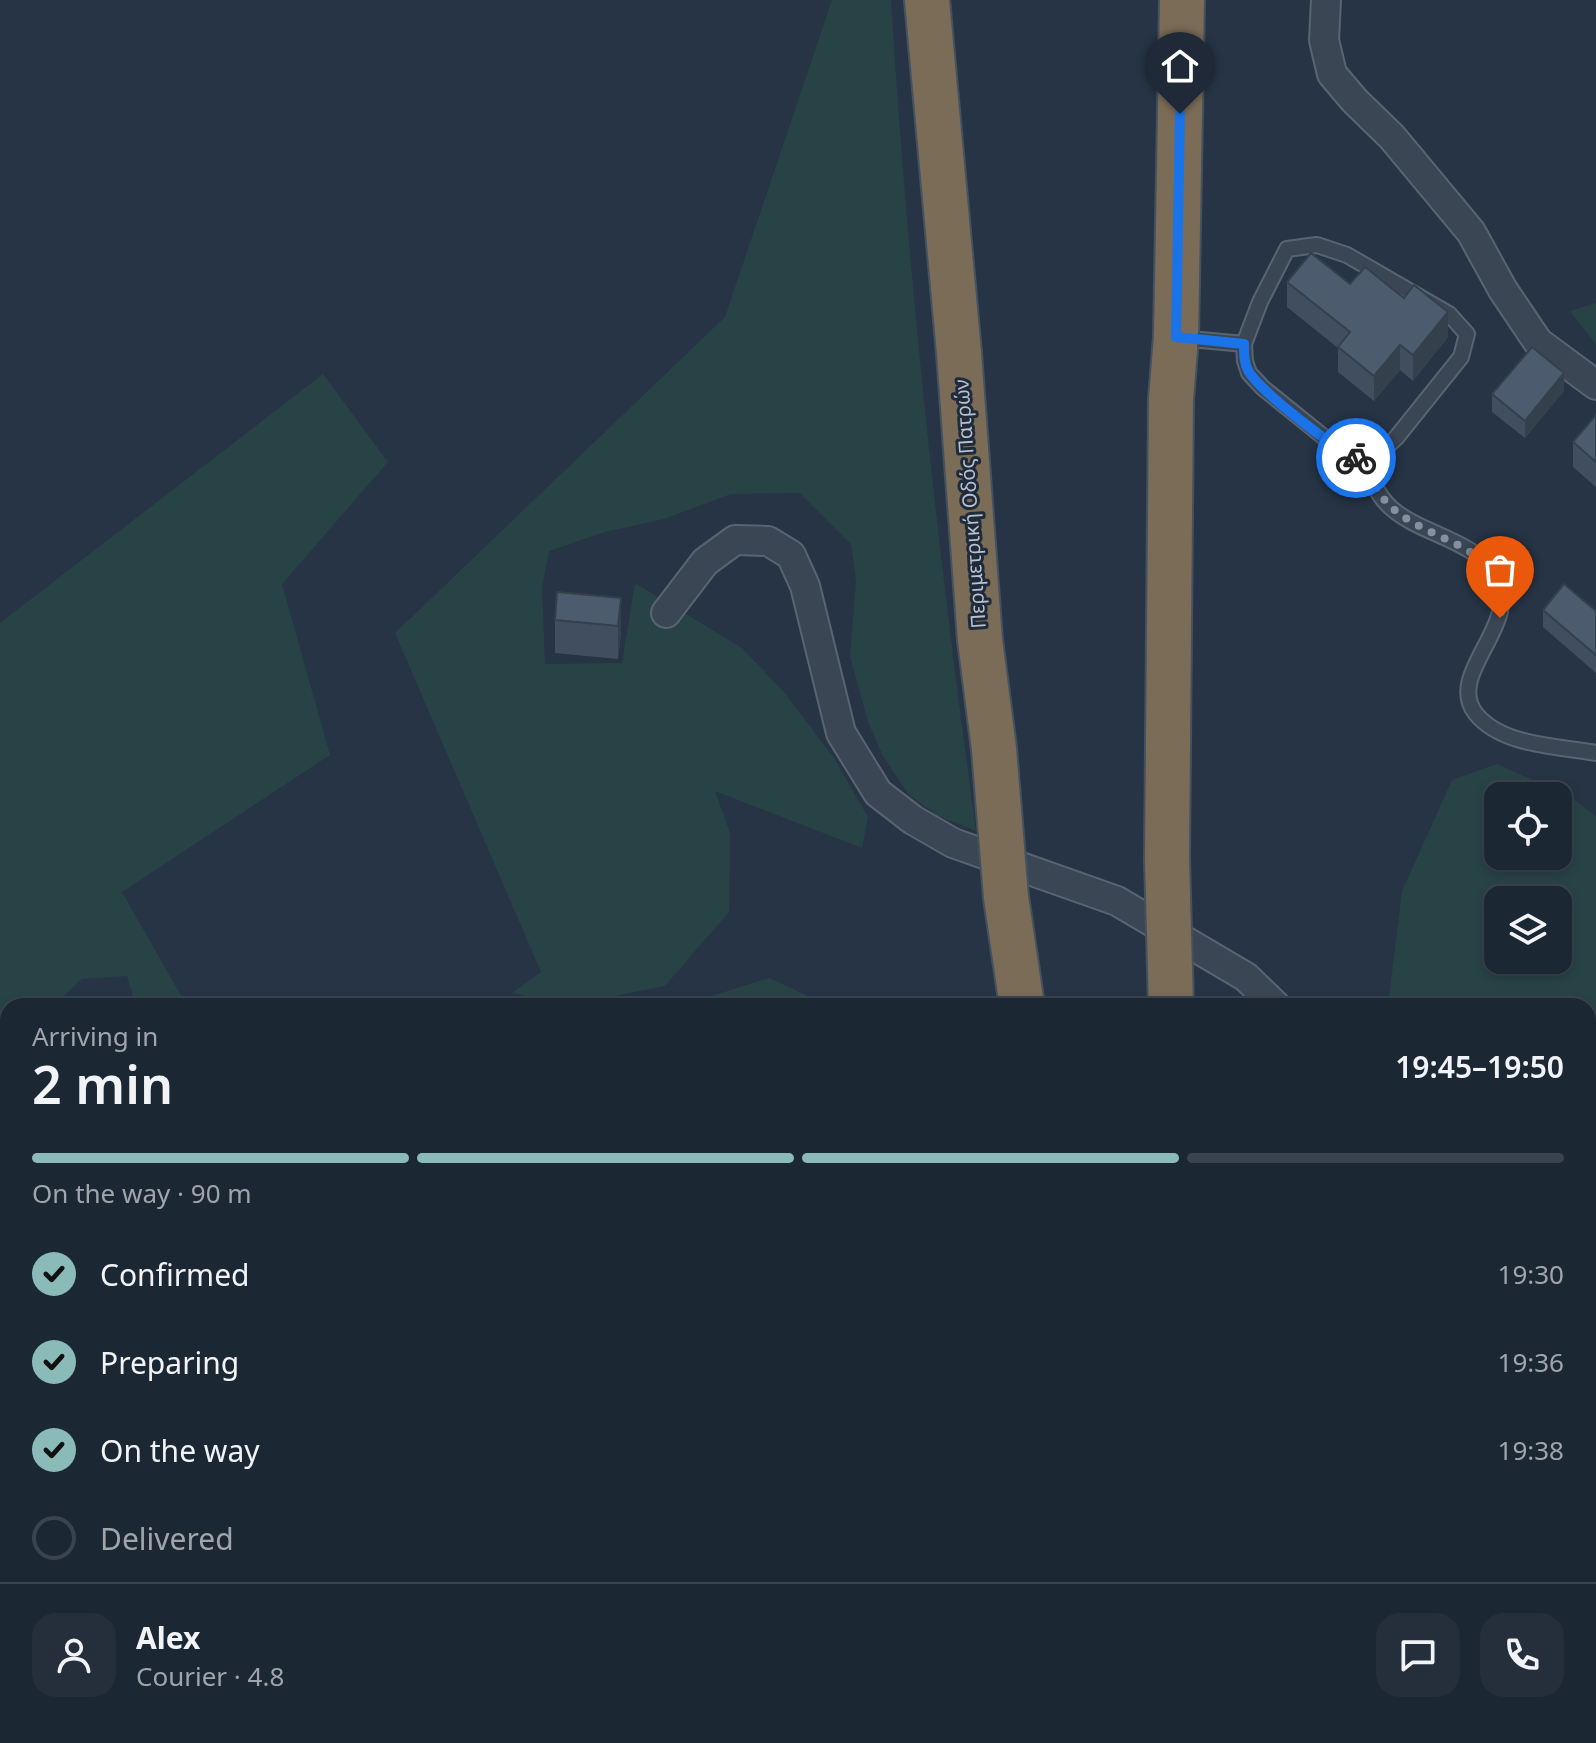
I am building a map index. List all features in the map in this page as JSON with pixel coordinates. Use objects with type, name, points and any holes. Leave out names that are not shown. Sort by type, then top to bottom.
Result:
[{"type":"highway","name":"Περιμετρική Οδός Πατρών","points":[[927,0],[959,353],[980,640],[994,749],[1006,897],[1021,998]]},
{"type":"highway","points":[[1171,998],[1167,859],[1171,399],[1176,337],[1182,0]]},
{"type":"street","points":[[1326,0],[1324,40],[1332,74],[1392,137],[1471,232],[1503,290],[1538,342],[1596,385]]},
{"type":"street","points":[[666,613],[705,562],[735,540],[768,541],[791,555],[805,586],[841,733],[878,793],[913,820],[953,843],[1117,901],[1246,977],[1268,998]]},
{"type":"lane","points":[[1317,245],[1347,255],[1449,314],[1467,334],[1461,357],[1396,438],[1382,451],[1368,458],[1354,457],[1330,442],[1263,388],[1249,373],[1244,344],[1260,302],[1287,249],[1317,245]]},
{"type":"lane","points":[[1176,337],[1244,344]]},
{"type":"lane","points":[[1368,458],[1375,488],[1384,501],[1401,516],[1483,560],[1495,574],[1501,588],[1500,618],[1469,684],[1473,711],[1492,728],[1507,735],[1596,753]]},
{"type":"green space","points":[[832,0],[891,0],[906,208],[926,416],[976,831],[938,816],[908,794],[883,756],[868,722],[850,656],[856,582],[851,544],[800,493],[731,494],[664,519],[605,532],[549,551],[542,588],[545,664],[622,663],[635,583],[742,648],[784,692],[834,758],[868,817],[862,848],[715,791],[730,833],[729,912],[665,986],[603,998],[535,998],[512,993],[541,972],[395,633],[725,317]]},
{"type":"green space","points":[[1596,303],[1596,344],[1570,311]]},
{"type":"green space","points":[[323,374],[388,462],[282,584],[330,755],[122,892],[182,998],[134,998],[127,976],[82,979],[62,998],[0,998],[0,623]]},
{"type":"green space","points":[[1497,764],[1538,782],[1484,782],[1484,870],[1572,870],[1572,798],[1596,816],[1596,998],[1389,998],[1402,891],[1452,780]]},
{"type":"green space","points":[[769,978],[808,998],[705,998]]},
{"type":"building","points":[[1311,253],[1350,284],[1365,267],[1404,298],[1414,285],[1448,312],[1413,355],[1400,345],[1374,376],[1338,347],[1350,332],[1287,282]]},
{"type":"building","points":[[1532,347],[1564,373],[1525,421],[1492,394]]},
{"type":"building","points":[[1596,415],[1596,462],[1573,442]]},
{"type":"building","points":[[1564,584],[1596,611],[1596,655],[1543,610]]},
{"type":"building","points":[[557,592],[621,598],[618,626],[555,620]]},
{"type":"way so far","points":[[1356,458],[1368,458],[1369,473],[1375,488],[1401,516],[1483,560],[1495,574],[1501,588],[1500,618]]},
{"type":"route","points":[[1180,114],[1176,337],[1244,344],[1249,373],[1263,388],[1330,442],[1356,458]]}]
